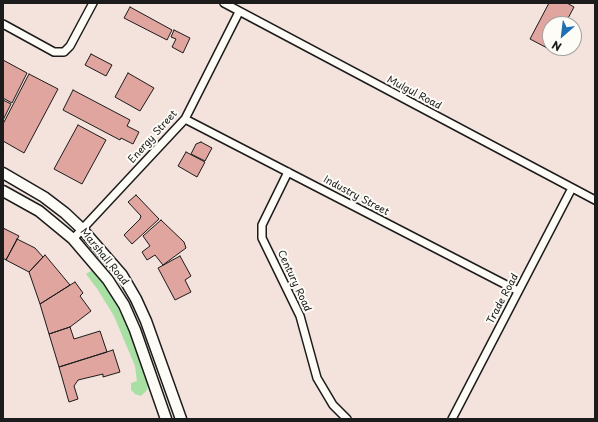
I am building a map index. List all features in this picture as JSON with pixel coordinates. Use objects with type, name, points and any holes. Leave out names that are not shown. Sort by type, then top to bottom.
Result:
[{"type":"main road","name":"Marshall Road","points":[[3,173],[44,197],[82,229],[122,276],[136,299],[146,320],[181,419]]},
{"type":"main road","name":"Marshall Road","points":[[3,191],[39,211],[73,239],[108,280],[124,305],[135,330],[166,419]]},
{"type":"main road","points":[[3,194],[20,200]]},
{"type":"main road","points":[[158,396],[171,393]]},
{"type":"street","points":[[3,24],[54,52],[64,52],[70,46],[94,3]]},
{"type":"street","name":"Mulgul Road","points":[[224,3],[595,200]]},
{"type":"street","name":"Energy Street","points":[[73,239],[185,119],[239,12]]},
{"type":"street","name":"Industry Street","points":[[185,119],[518,291]]},
{"type":"street","name":"Century Road","points":[[288,172],[262,225],[262,238],[300,316],[317,378],[333,405],[347,419]]},
{"type":"street","name":"Trade Road","points":[[452,419],[572,188]]},
{"type":"shaded area","points":[[3,3],[595,3],[595,419],[3,419]]},
{"type":"green space","points":[[94,269],[113,297],[131,333],[148,384],[147,390],[141,396],[135,394],[131,390],[131,383],[137,381],[135,366],[114,316],[86,274]]},
{"type":"building","points":[[549,3],[567,3],[574,7],[569,16],[542,16]]},
{"type":"building","points":[[130,7],[172,30],[167,40],[124,18]]},
{"type":"building","points":[[542,16],[542,45],[530,39]]},
{"type":"building","points":[[174,30],[190,38],[183,53],[172,47],[176,39],[171,37]]},
{"type":"building","points":[[91,54],[112,65],[106,76],[85,65]]},
{"type":"building","points":[[3,60],[27,73],[12,103],[3,98]]},
{"type":"building","points":[[128,73],[154,88],[140,111],[115,97]]},
{"type":"building","points":[[29,74],[58,89],[24,153],[3,141],[3,124]]},
{"type":"building","points":[[73,90],[130,120],[127,126],[139,132],[133,144],[121,138],[120,140],[63,110]]},
{"type":"building","points":[[3,100],[11,104],[3,120]]},
{"type":"building","points":[[78,125],[106,140],[82,184],[54,169]]},
{"type":"building","points":[[201,142],[212,148],[205,161],[191,154],[196,144]]},
{"type":"building","points":[[186,152],[205,162],[197,177],[178,166]]},
{"type":"building","points":[[136,195],[159,219],[132,244],[124,235],[140,219],[141,216],[128,202]]},
{"type":"building","points":[[161,220],[184,242],[186,248],[163,265],[155,255],[147,260],[142,252],[150,246],[143,236]]},
{"type":"building","points":[[3,228],[19,236],[6,260],[3,258]]},
{"type":"building","points":[[17,239],[35,248],[43,257],[29,272],[6,260]]},
{"type":"building","points":[[45,255],[70,285],[40,304],[29,272]]},
{"type":"building","points":[[180,256],[191,276],[185,280],[191,292],[175,300],[158,268]]},
{"type":"building","points":[[75,282],[83,293],[80,296],[91,311],[70,327],[49,334],[40,304]]},
{"type":"building","points":[[70,327],[74,339],[100,331],[107,352],[59,367],[49,334]]},
{"type":"building","points":[[113,350],[120,372],[103,377],[103,374],[78,380],[74,386],[78,399],[69,402],[59,367]]}]
